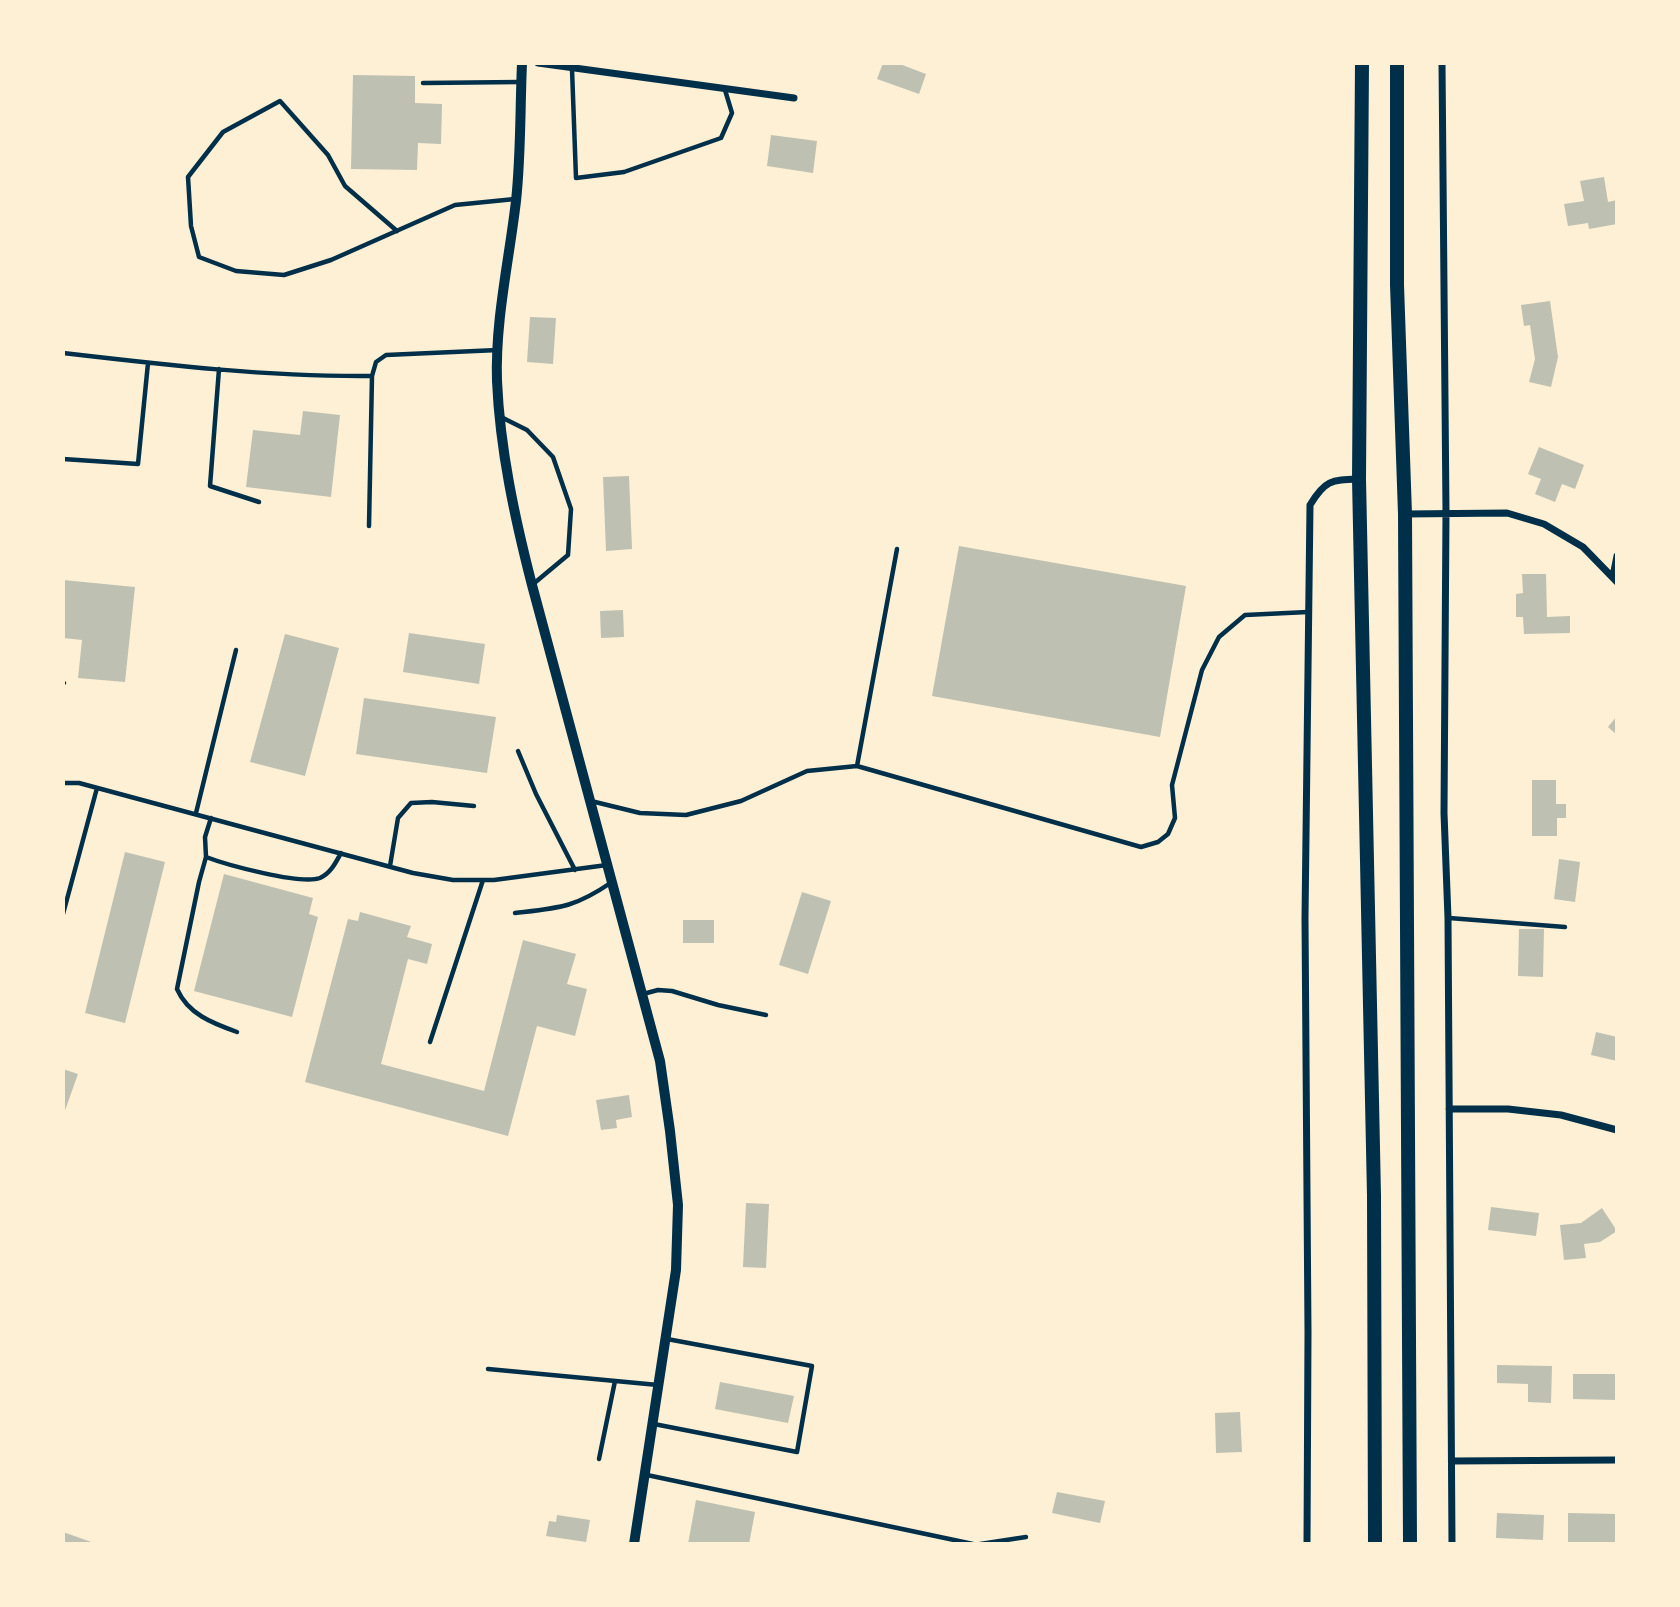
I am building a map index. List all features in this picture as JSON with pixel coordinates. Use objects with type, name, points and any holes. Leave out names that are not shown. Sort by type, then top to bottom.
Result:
[{"type":"highway","points":[[1362,63],[1359,479],[1374,1196],[1375,1544]]},
{"type":"highway","points":[[1397,63],[1397,285],[1405,514],[1410,1544]]},
{"type":"street","points":[[522,63],[516,199],[500,320],[497,380],[500,417],[516,521],[660,1061],[678,1205],[676,1270],[635,1544]]},
{"type":"street","points":[[538,63],[794,98]]},
{"type":"street","points":[[1442,63],[1446,512],[1444,813],[1448,918],[1452,1544]]},
{"type":"street","points":[[1307,1544],[1305,918],[1310,505],[1319,488],[1331,480],[1359,479]]},
{"type":"street","points":[[1405,514],[1507,513],[1544,524],[1583,547],[1615,579]]},
{"type":"street","points":[[1615,579],[1617,556]]},
{"type":"street","points":[[1449,1109],[1508,1109],[1561,1115],[1617,1129]]},
{"type":"street","points":[[1452,1461],[1617,1460]]},
{"type":"lane","points":[[572,68],[576,178],[624,172],[721,138],[732,113],[725,89]]},
{"type":"lane","points":[[423,83],[521,82]]},
{"type":"lane","points":[[397,231],[345,186],[328,155],[280,100],[223,132],[188,177],[191,226],[199,257],[236,271],[284,275],[331,261],[455,205],[516,199]]},
{"type":"lane","points":[[369,526],[372,376],[376,362],[386,355],[499,350]]},
{"type":"lane","points":[[63,353],[311,377],[372,376]]},
{"type":"lane","points":[[63,459],[138,464],[148,363]]},
{"type":"lane","points":[[219,369],[210,486],[259,502]]},
{"type":"lane","points":[[500,417],[527,430],[552,457],[571,509],[568,555],[532,585]]},
{"type":"lane","points":[[857,766],[897,549]]},
{"type":"lane","points":[[590,800],[640,813],[686,815],[741,801],[807,771],[857,766],[1141,847],[1158,842],[1168,834],[1175,818],[1172,785],[1202,670],[1219,637],[1245,615],[1308,612]]},
{"type":"lane","points":[[196,813],[236,650]]},
{"type":"lane","points":[[518,751],[555,835],[575,870]]},
{"type":"lane","points":[[63,783],[79,783],[390,866],[453,880],[483,880],[608,865]]},
{"type":"lane","points":[[63,914],[97,788]]},
{"type":"lane","points":[[390,866],[398,818],[411,803],[474,806]]},
{"type":"lane","points":[[211,818],[205,837],[206,857],[177,989],[183,1003],[209,1022],[237,1032]]},
{"type":"lane","points":[[206,857],[232,866],[303,879],[319,878],[332,869],[341,853]]},
{"type":"lane","points":[[430,1042],[483,880]]},
{"type":"lane","points":[[515,913],[563,908],[588,899],[612,882]]},
{"type":"lane","points":[[1448,918],[1565,927]]},
{"type":"lane","points":[[642,994],[658,990],[672,991],[766,1016]]},
{"type":"lane","points":[[653,1424],[797,1452],[812,1366],[666,1339]]},
{"type":"lane","points":[[488,1369],[659,1385]]},
{"type":"lane","points":[[599,1459],[615,1381]]},
{"type":"lane","points":[[646,1475],[973,1544]]},
{"type":"lane","points":[[980,1544],[1026,1537]]},
{"type":"building","points":[[883,63],[897,63],[926,74],[919,94],[877,79]]},
{"type":"building","points":[[353,75],[415,76],[415,103],[442,104],[441,144],[418,143],[417,170],[351,169]]},
{"type":"building","points":[[771,135],[817,141],[813,173],[767,166]]},
{"type":"building","points":[[1604,177],[1608,202],[1617,200],[1617,224],[1589,229],[1588,223],[1568,226],[1564,204],[1584,201],[1580,181]]},
{"type":"building","points":[[1550,301],[1558,357],[1551,387],[1529,382],[1535,359],[1530,325],[1524,326],[1521,305]]},
{"type":"building","points":[[530,317],[556,318],[553,364],[527,362]]},
{"type":"building","points":[[303,411],[340,415],[331,497],[246,487],[253,430],[300,435]]},
{"type":"building","points":[[1539,447],[1584,465],[1575,489],[1562,484],[1555,502],[1535,494],[1541,479],[1528,474]]},
{"type":"building","points":[[629,476],[632,549],[606,551],[603,477]]},
{"type":"building","points":[[959,546],[1186,586],[1160,737],[932,696]]},
{"type":"building","points":[[1522,574],[1546,574],[1547,617],[1570,616],[1570,633],[1524,634],[1523,617],[1516,617],[1516,594],[1523,593]]},
{"type":"building","points":[[63,580],[135,587],[125,682],[78,678],[82,640],[63,638]]},
{"type":"building","points":[[623,610],[624,637],[601,638],[600,611]]},
{"type":"building","points":[[409,633],[485,644],[479,684],[403,672]]},
{"type":"building","points":[[285,634],[339,648],[305,776],[250,762]]},
{"type":"building","points":[[364,698],[496,717],[487,773],[356,754]]},
{"type":"building","points":[[1617,716],[1617,735],[1608,727]]},
{"type":"building","points":[[1532,780],[1556,780],[1556,804],[1566,804],[1566,818],[1557,818],[1557,836],[1532,836]]},
{"type":"building","points":[[125,852],[165,862],[125,1023],[85,1013]]},
{"type":"building","points":[[1559,859],[1580,862],[1575,902],[1554,899]]},
{"type":"building","points":[[224,874],[313,898],[309,914],[318,917],[292,1017],[194,991]]},
{"type":"building","points":[[802,892],[831,901],[808,974],[779,965]]},
{"type":"building","points":[[360,912],[411,926],[407,937],[432,944],[427,964],[408,959],[381,1064],[484,1091],[523,940],[576,954],[567,984],[587,989],[575,1036],[537,1026],[508,1136],[305,1082],[348,919],[358,921]]},
{"type":"building","points":[[683,920],[714,920],[714,943],[683,943]]},
{"type":"building","points":[[1519,929],[1544,929],[1543,977],[1518,976]]},
{"type":"building","points":[[1596,1032],[1617,1037],[1617,1061],[1591,1055]]},
{"type":"building","points":[[63,1069],[78,1074],[63,1116]]},
{"type":"building","points":[[629,1095],[632,1117],[616,1120],[617,1128],[601,1130],[596,1100]]},
{"type":"building","points":[[746,1203],[769,1204],[766,1268],[743,1267]]},
{"type":"building","points":[[1491,1207],[1539,1213],[1536,1236],[1488,1230]]},
{"type":"building","points":[[1602,1208],[1617,1231],[1600,1242],[1584,1244],[1586,1258],[1564,1260],[1560,1225],[1581,1223]]},
{"type":"building","points":[[1497,1365],[1552,1366],[1551,1403],[1528,1402],[1528,1384],[1497,1383]]},
{"type":"building","points":[[1573,1374],[1617,1374],[1617,1400],[1573,1399]]},
{"type":"building","points":[[720,1382],[794,1396],[788,1423],[715,1409]]},
{"type":"building","points":[[1240,1412],[1242,1452],[1216,1453],[1215,1413]]},
{"type":"building","points":[[1057,1492],[1105,1501],[1100,1523],[1052,1513]]},
{"type":"building","points":[[696,1500],[755,1512],[749,1544],[688,1544]]},
{"type":"building","points":[[1497,1513],[1544,1515],[1543,1540],[1496,1538]]},
{"type":"building","points":[[1568,1513],[1617,1514],[1617,1542],[1568,1542]]},
{"type":"building","points":[[557,1515],[590,1520],[586,1542],[546,1536],[549,1521],[556,1522]]},
{"type":"building","points":[[63,1532],[97,1544],[63,1544]]}]
